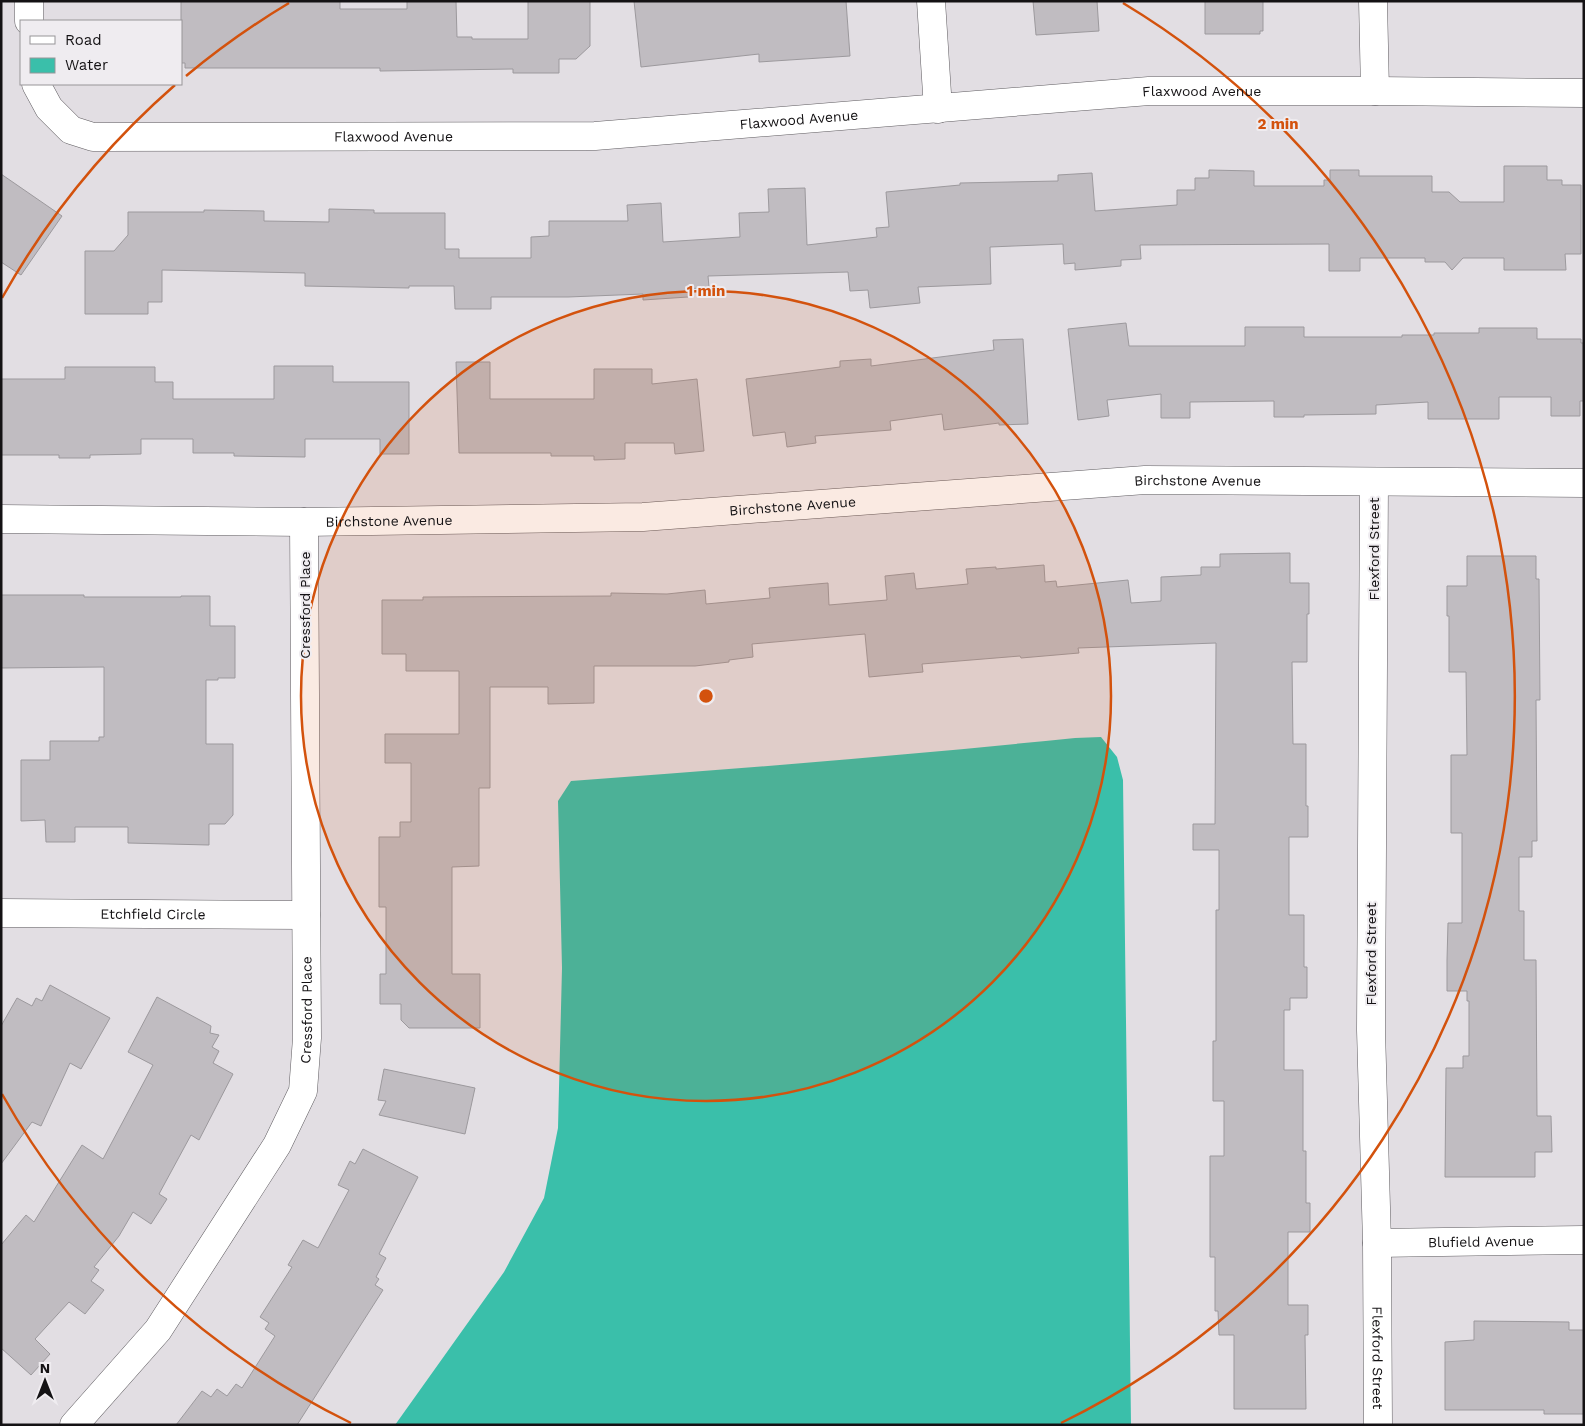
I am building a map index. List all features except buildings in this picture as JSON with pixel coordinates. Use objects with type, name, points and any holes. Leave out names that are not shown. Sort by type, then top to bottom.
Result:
[{"type":"street","points":[[29,20],[30,1]]},
{"type":"street","points":[[931,1],[938,109]]},
{"type":"street","points":[[1373,1],[1375,91]]},
{"type":"street","name":"Flaxwood Avenue","points":[[37,85],[50,108],[71,130],[93,137],[595,136],[1149,91],[1584,93]]},
{"type":"street","name":"Birchstone Avenue","points":[[1,519],[304,522],[643,517],[1145,480],[1584,483]]},
{"type":"street","name":"Flexford Street","points":[[1374,482],[1371,1030],[1377,1243],[1378,1425]]},
{"type":"street","name":"Cressford Place","points":[[74,1425],[158,1330],[278,1146],[303,1091],[307,1038],[304,522]]},
{"type":"street","name":"Etchfield Circle","points":[[1,913],[306,915]]},
{"type":"street","name":"Blufield Avenue","points":[[1377,1243],[1584,1240]]},
{"type":"water","points":[[1101,737],[1117,757],[1123,780],[1131,1425],[395,1425],[504,1272],[544,1198],[558,1128],[562,968],[558,801],[571,781]]}]
